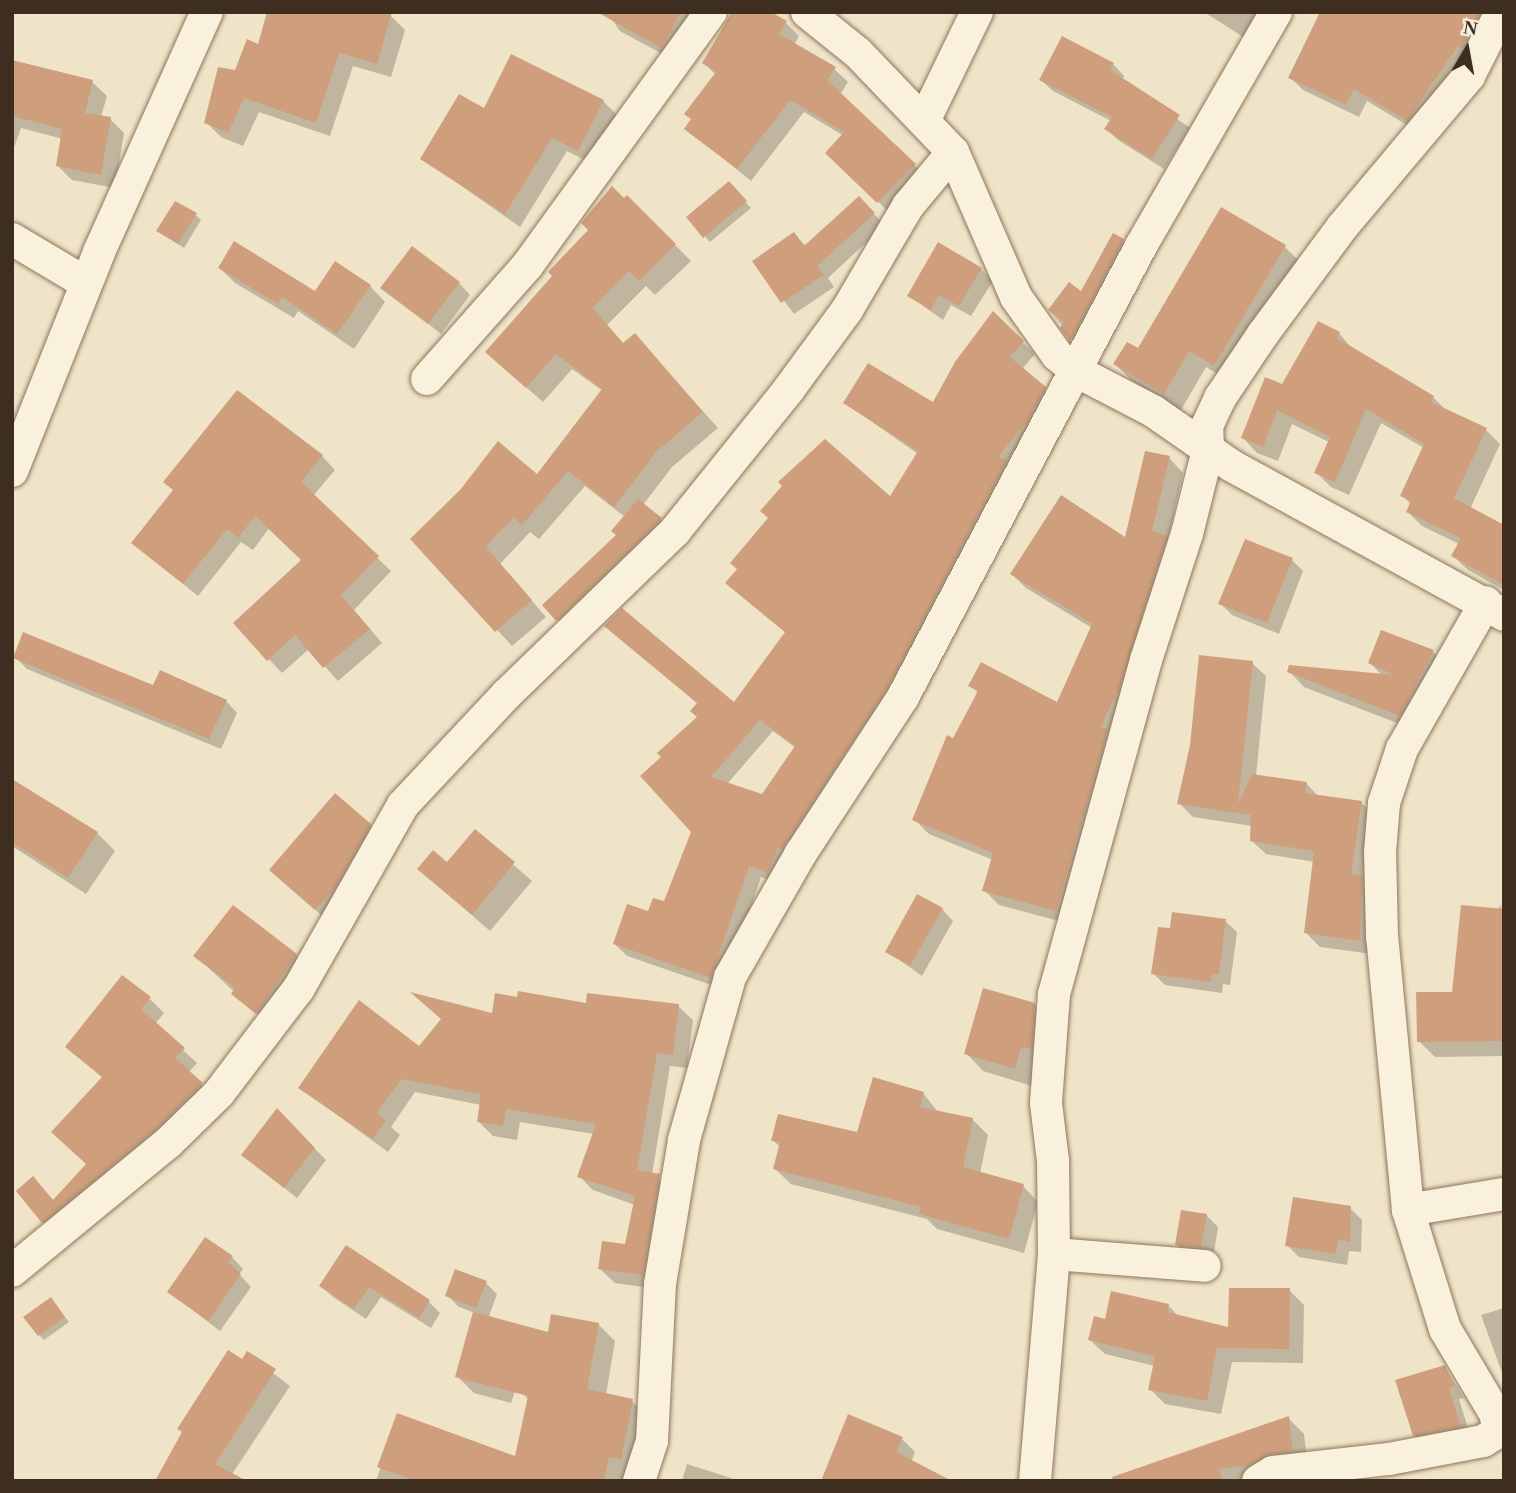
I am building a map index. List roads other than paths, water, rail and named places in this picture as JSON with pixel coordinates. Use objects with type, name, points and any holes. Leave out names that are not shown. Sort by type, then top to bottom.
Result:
[{"type":"street","points":[[12,471],[86,284],[207,12]]},
{"type":"street","points":[[427,379],[527,266],[710,12]]},
{"type":"street","points":[[807,12],[858,53],[925,119],[953,152],[1016,298],[1057,355],[1078,372],[1153,411],[1209,450],[1498,609],[1402,749],[1384,803],[1382,937],[1408,1210],[1445,1329],[1496,1415],[1498,1432],[1483,1441],[1389,1459],[1273,1472],[1258,1481]]},
{"type":"street","points":[[925,119],[976,12]]},
{"type":"street","points":[[639,1481],[652,1441],[660,1284],[684,1140],[730,976],[801,853],[904,697],[1078,372],[1141,246],[1276,12]]},
{"type":"street","points":[[1035,1481],[1054,1254],[1053,1161],[1046,1103],[1054,995],[1209,450],[1207,426],[1227,387],[1343,226],[1469,76],[1501,12]]},
{"type":"street","points":[[12,1271],[168,1143],[219,1093],[299,988],[403,805],[507,694],[675,531],[789,389],[846,310],[908,206],[953,152]]},
{"type":"street","points":[[12,239],[86,284]]},
{"type":"street","points":[[1408,1210],[1504,1194]]},
{"type":"street","points":[[1054,1254],[1205,1266]]}]
